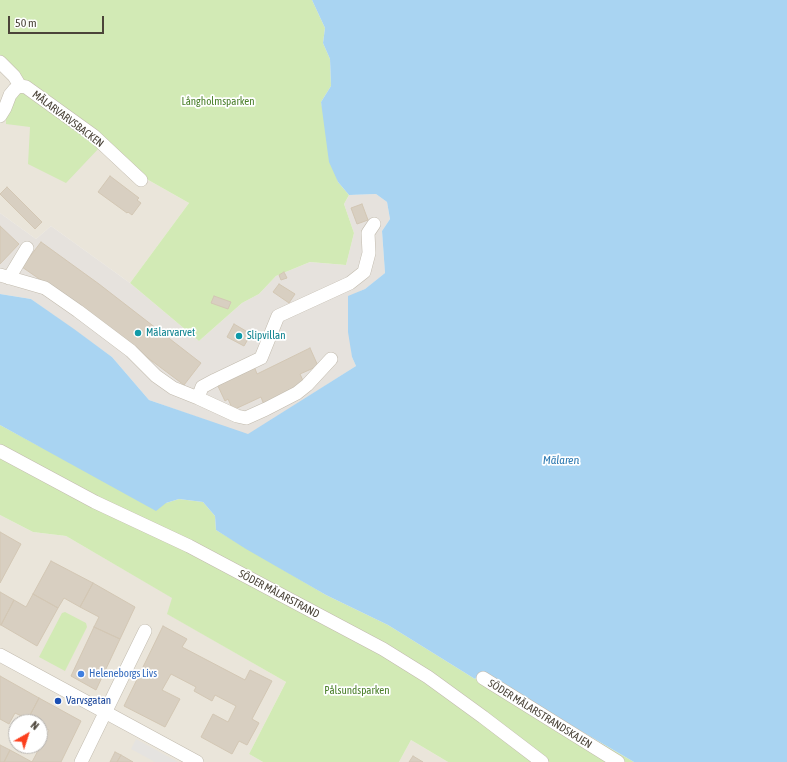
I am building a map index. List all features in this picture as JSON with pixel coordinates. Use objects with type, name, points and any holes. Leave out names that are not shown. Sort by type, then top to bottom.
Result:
[{"type":"street","points":[[0,62],[14,76],[20,86]]},
{"type":"street","name":"MÄLARVARVSBACKEN","points":[[0,116],[10,95],[15,89],[20,86],[26,87],[94,136],[140,180]]},
{"type":"street","points":[[198,398],[202,387],[262,358],[278,316],[350,284],[364,272],[369,254],[368,233],[374,224]]},
{"type":"street","points":[[27,248],[5,276],[45,288],[78,310],[131,351],[156,376],[173,388],[237,416],[246,418],[266,410],[297,393],[307,385],[331,359]]},
{"type":"street","name":"SÖDER MÄLARSTRAND","points":[[0,451],[95,502],[189,546],[383,649],[428,677],[542,762]]},
{"type":"street","points":[[81,762],[145,631]]},
{"type":"street","points":[[0,655],[197,762]]},
{"type":"street","name":"SÖDER MÄLARSTRANDSKAJEN","points":[[483,678],[618,762]]},
{"type":"shaded area","points":[[0,71],[9,78],[30,126],[100,147],[143,177],[189,203],[130,283],[51,226],[36,239],[0,213]]},
{"type":"shaded area","points":[[376,194],[387,202],[390,219],[382,231],[385,273],[365,289],[348,297],[352,357],[356,366],[248,435],[149,400],[112,357],[31,299],[0,294],[0,213],[36,239],[51,226],[130,283],[199,341],[242,303],[259,294],[276,276],[310,262],[346,265],[354,233],[344,204],[349,195]]},
{"type":"shaded area","points":[[0,515],[33,532],[66,536],[173,598],[168,614],[286,682],[249,754],[263,762],[0,762]]},
{"type":"shaded area","points":[[136,739],[178,762],[155,762],[131,749]]},
{"type":"shaded area","points":[[411,740],[448,762],[399,762]]},
{"type":"green space","name":"Långholmsparken","points":[[0,0],[312,0],[325,28],[323,43],[330,59],[331,86],[321,102],[338,182],[349,195],[344,204],[354,233],[346,265],[310,262],[276,276],[259,294],[242,303],[199,341],[130,283],[189,203],[143,177],[100,147],[66,183],[28,164],[30,127],[6,124],[6,113],[18,91],[9,78],[0,71]]},
{"type":"green space","name":"Pålsundsparken","points":[[0,425],[37,445],[166,503],[179,499],[203,502],[215,516],[216,530],[326,595],[388,625],[475,679],[479,672],[634,762],[448,762],[411,740],[399,762],[263,762],[249,754],[286,682],[167,614],[172,598],[66,536],[33,532],[0,515]]},
{"type":"green space","points":[[65,612],[86,623],[87,627],[65,671],[39,657],[62,613]]},
{"type":"water","name":"Mälaren","points":[[312,0],[787,0],[787,762],[634,762],[480,672],[475,679],[388,625],[326,595],[246,549],[216,530],[215,516],[203,502],[179,499],[166,503],[156,511],[0,425],[0,294],[31,299],[74,329],[112,357],[149,400],[248,434],[356,366],[352,357],[348,332],[348,296],[365,289],[385,273],[382,231],[390,219],[387,202],[376,194],[349,195],[338,182],[329,162],[321,102],[331,86],[330,59],[323,43],[325,28]]},
{"type":"building","points":[[110,176],[139,198],[137,200],[141,203],[132,215],[98,192]]},
{"type":"building","points":[[7,187],[42,222],[35,229],[0,194]]},
{"type":"building","points":[[362,204],[368,220],[357,224],[351,208]]},
{"type":"building","points":[[0,226],[19,244],[0,264]]},
{"type":"building","name":"Mälarvarvet","points":[[41,242],[99,284],[201,363],[184,385],[80,307],[22,267]]},
{"type":"building","points":[[284,272],[287,278],[281,280],[279,275]]},
{"type":"building","points":[[279,284],[295,294],[289,303],[273,292]]},
{"type":"building","points":[[214,296],[231,302],[228,309],[211,303]]},
{"type":"building","name":"Slipvillan","points":[[234,324],[251,334],[244,346],[227,337]]},
{"type":"building","points":[[310,348],[318,366],[300,374],[304,383],[264,405],[261,397],[233,410],[228,399],[225,401],[217,384],[254,366],[257,374]]},
{"type":"building","points":[[0,532],[21,544],[0,583]]},
{"type":"building","points":[[51,561],[93,583],[80,607],[64,598],[58,608],[33,594]]},
{"type":"building","points":[[93,583],[135,607],[120,639],[94,627],[99,617],[80,607]]},
{"type":"building","points":[[0,592],[14,600],[1,625],[0,625]]},
{"type":"building","points":[[33,594],[58,608],[37,646],[1,625],[14,600],[26,607]]},
{"type":"building","points":[[163,626],[187,639],[182,647],[245,680],[250,670],[272,681],[252,719],[259,723],[247,745],[239,741],[232,754],[201,737],[213,714],[228,722],[236,706],[215,695],[212,701],[194,691],[196,687],[171,674],[162,690],[180,699],[165,727],[124,706]]},
{"type":"building","points":[[94,627],[120,639],[96,690],[71,676]]},
{"type":"building","points":[[0,676],[39,698],[31,714],[8,714],[8,723],[0,719]]},
{"type":"building","points":[[39,698],[81,721],[61,762],[32,762],[36,754],[48,754],[48,714],[31,714]]},
{"type":"building","points":[[0,745],[8,749],[8,754],[4,762],[0,762]]},
{"type":"building","points":[[115,752],[121,755],[117,762],[110,762]]},
{"type":"building","points":[[8,754],[17,754],[32,762],[4,762]]},
{"type":"building","points":[[121,755],[133,762],[117,762]]},
{"type":"building","points":[[413,756],[423,762],[409,762]]},
{"type":"place","name":"Mälarvarvet","points":[[138,333]]},
{"type":"place","name":"Slipvillan","points":[[239,336]]},
{"type":"place","name":"Heleneborgs Livs","points":[[81,674]]},
{"type":"place","name":"Varvsgatan","points":[[58,701]]}]
